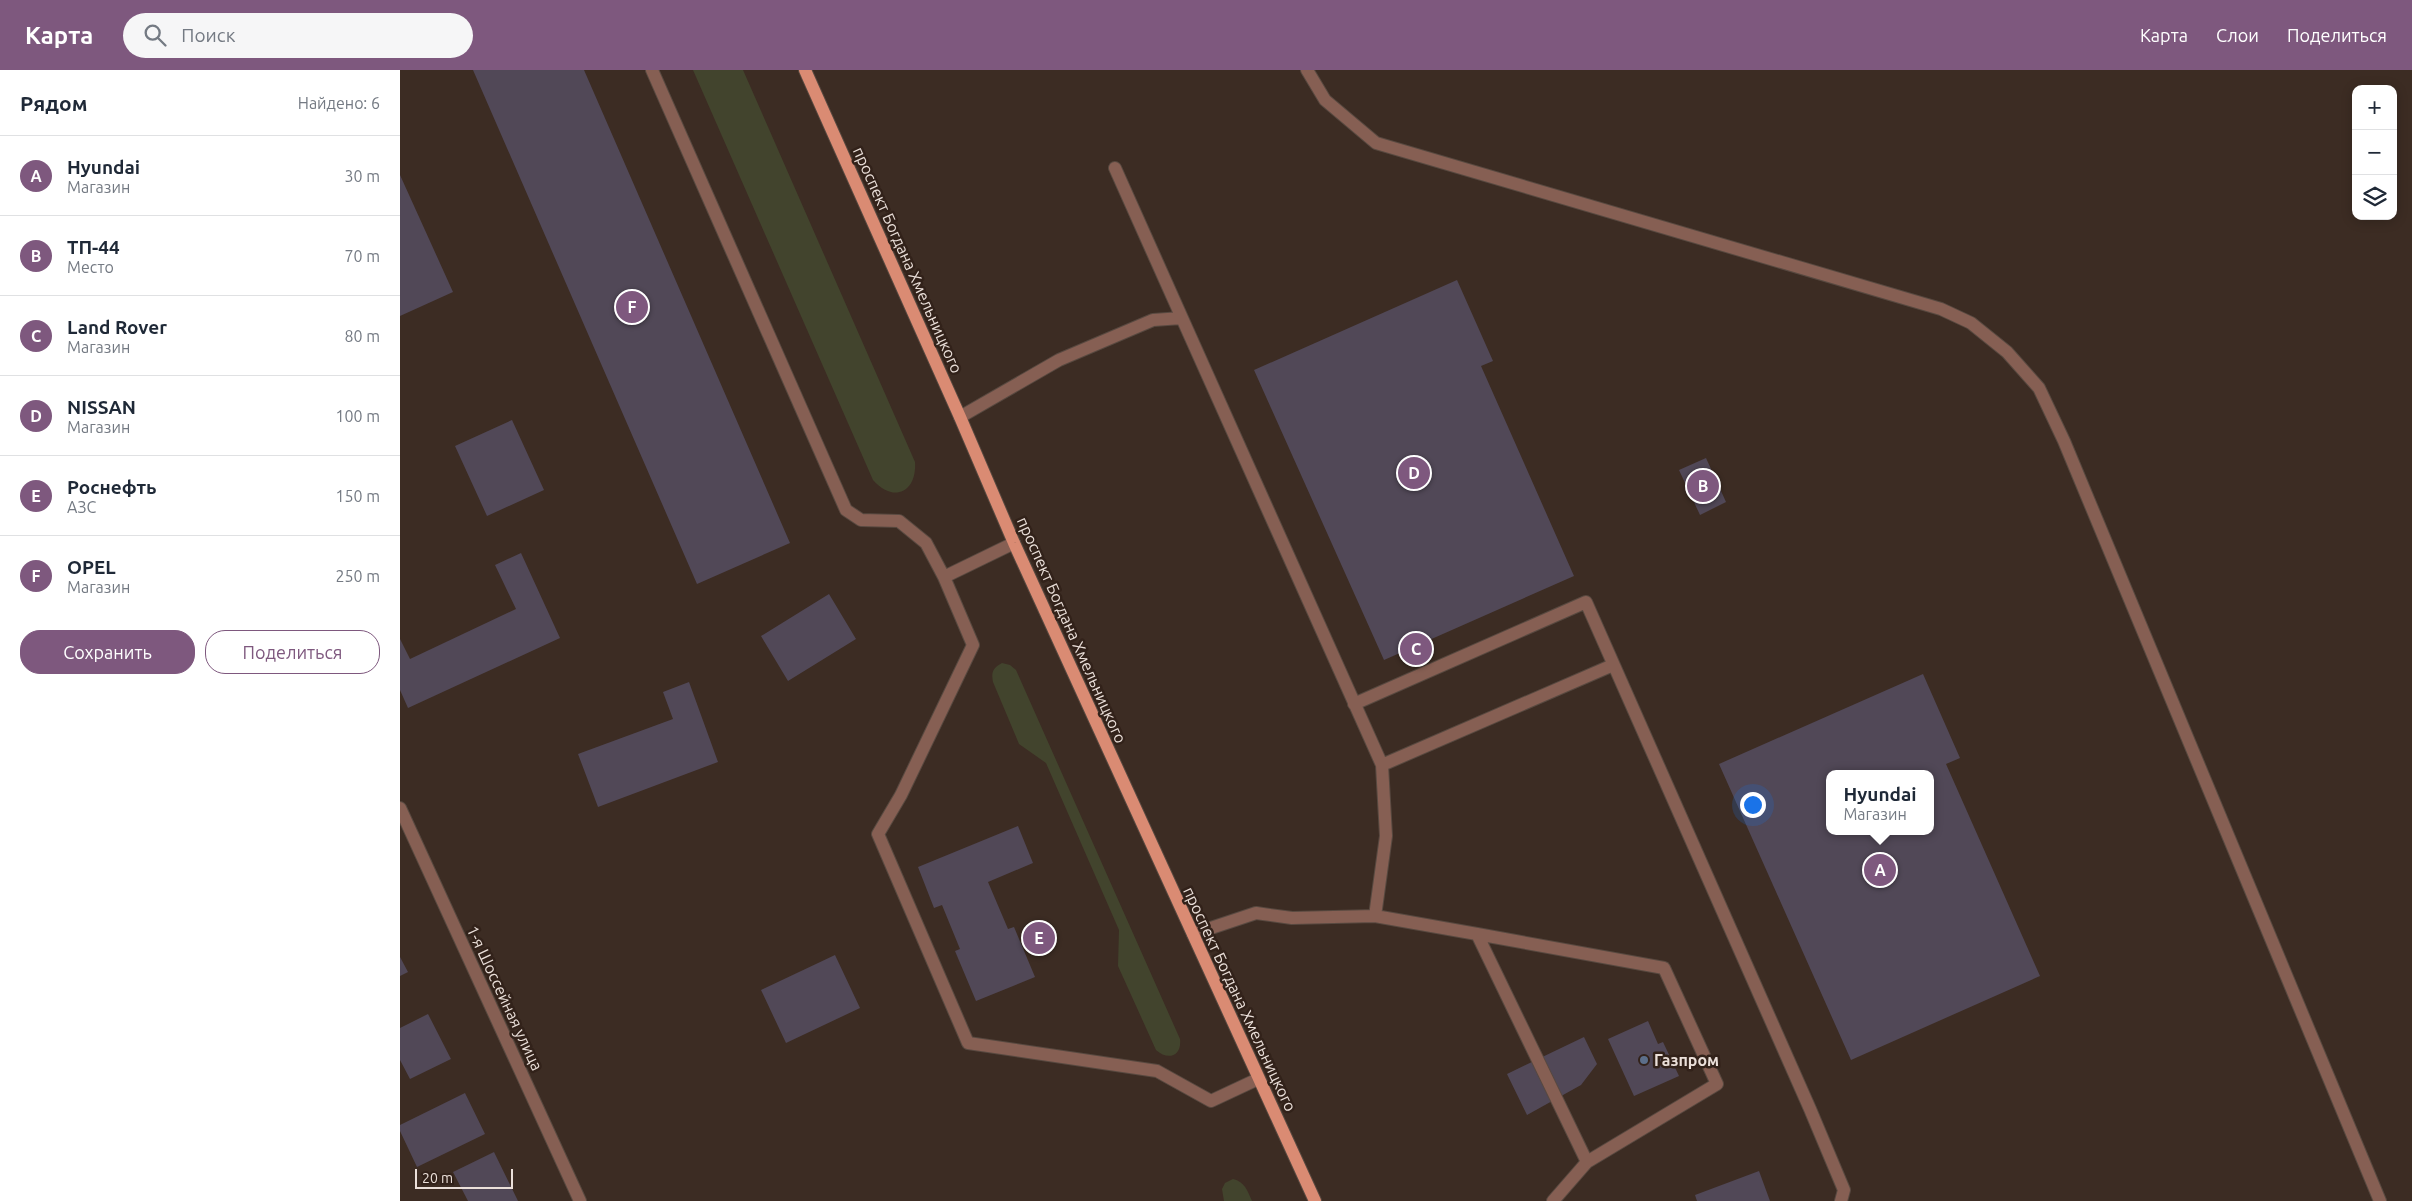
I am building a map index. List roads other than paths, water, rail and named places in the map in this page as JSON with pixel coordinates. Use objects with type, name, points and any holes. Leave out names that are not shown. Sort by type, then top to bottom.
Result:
[{"type":"main road","name":"проспект Богдана Хмельницкого","points":[[806,70],[1014,543],[1315,1201]]},
{"type":"street","points":[[652,70],[846,510],[861,520],[899,521],[926,543],[944,577],[973,645],[901,795],[878,834],[968,1043],[1157,1071],[1212,1101],[1258,1079]]},
{"type":"street","points":[[1307,70],[1325,100],[1376,144],[1941,309],[1971,323],[2007,352],[2039,388],[2064,441],[2380,1201]]},
{"type":"street","points":[[1115,168],[1382,765],[1386,836],[1375,916]]},
{"type":"street","points":[[960,417],[1059,360],[1153,320],[1182,318]]},
{"type":"street","points":[[944,577],[1014,543]]},
{"type":"street","points":[[1354,704],[1586,602],[1810,1108],[1844,1190],[1841,1201]]},
{"type":"street","points":[[1382,765],[1613,665]]},
{"type":"street","name":"1-я Шоссейная улица","points":[[400,808],[580,1201]]},
{"type":"street","points":[[1192,934],[1256,913],[1292,918],[1375,916],[1664,968],[1717,1084],[1587,1162],[1553,1201]]},
{"type":"street","points":[[1477,934],[1587,1162]]},
{"type":"place","name":"OPEL","points":[[632,307]]},
{"type":"place","name":"NISSAN","points":[[1414,473]]},
{"type":"place","name":"ТП-44","points":[[1703,486]]},
{"type":"place","name":"Land Rover","points":[[1416,649]]},
{"type":"place","name":"Hyundai","points":[[1880,870]]},
{"type":"place","name":"Роснефть","points":[[1039,938]]},
{"type":"place","name":"Газпром","points":[[1644,1060]]}]
